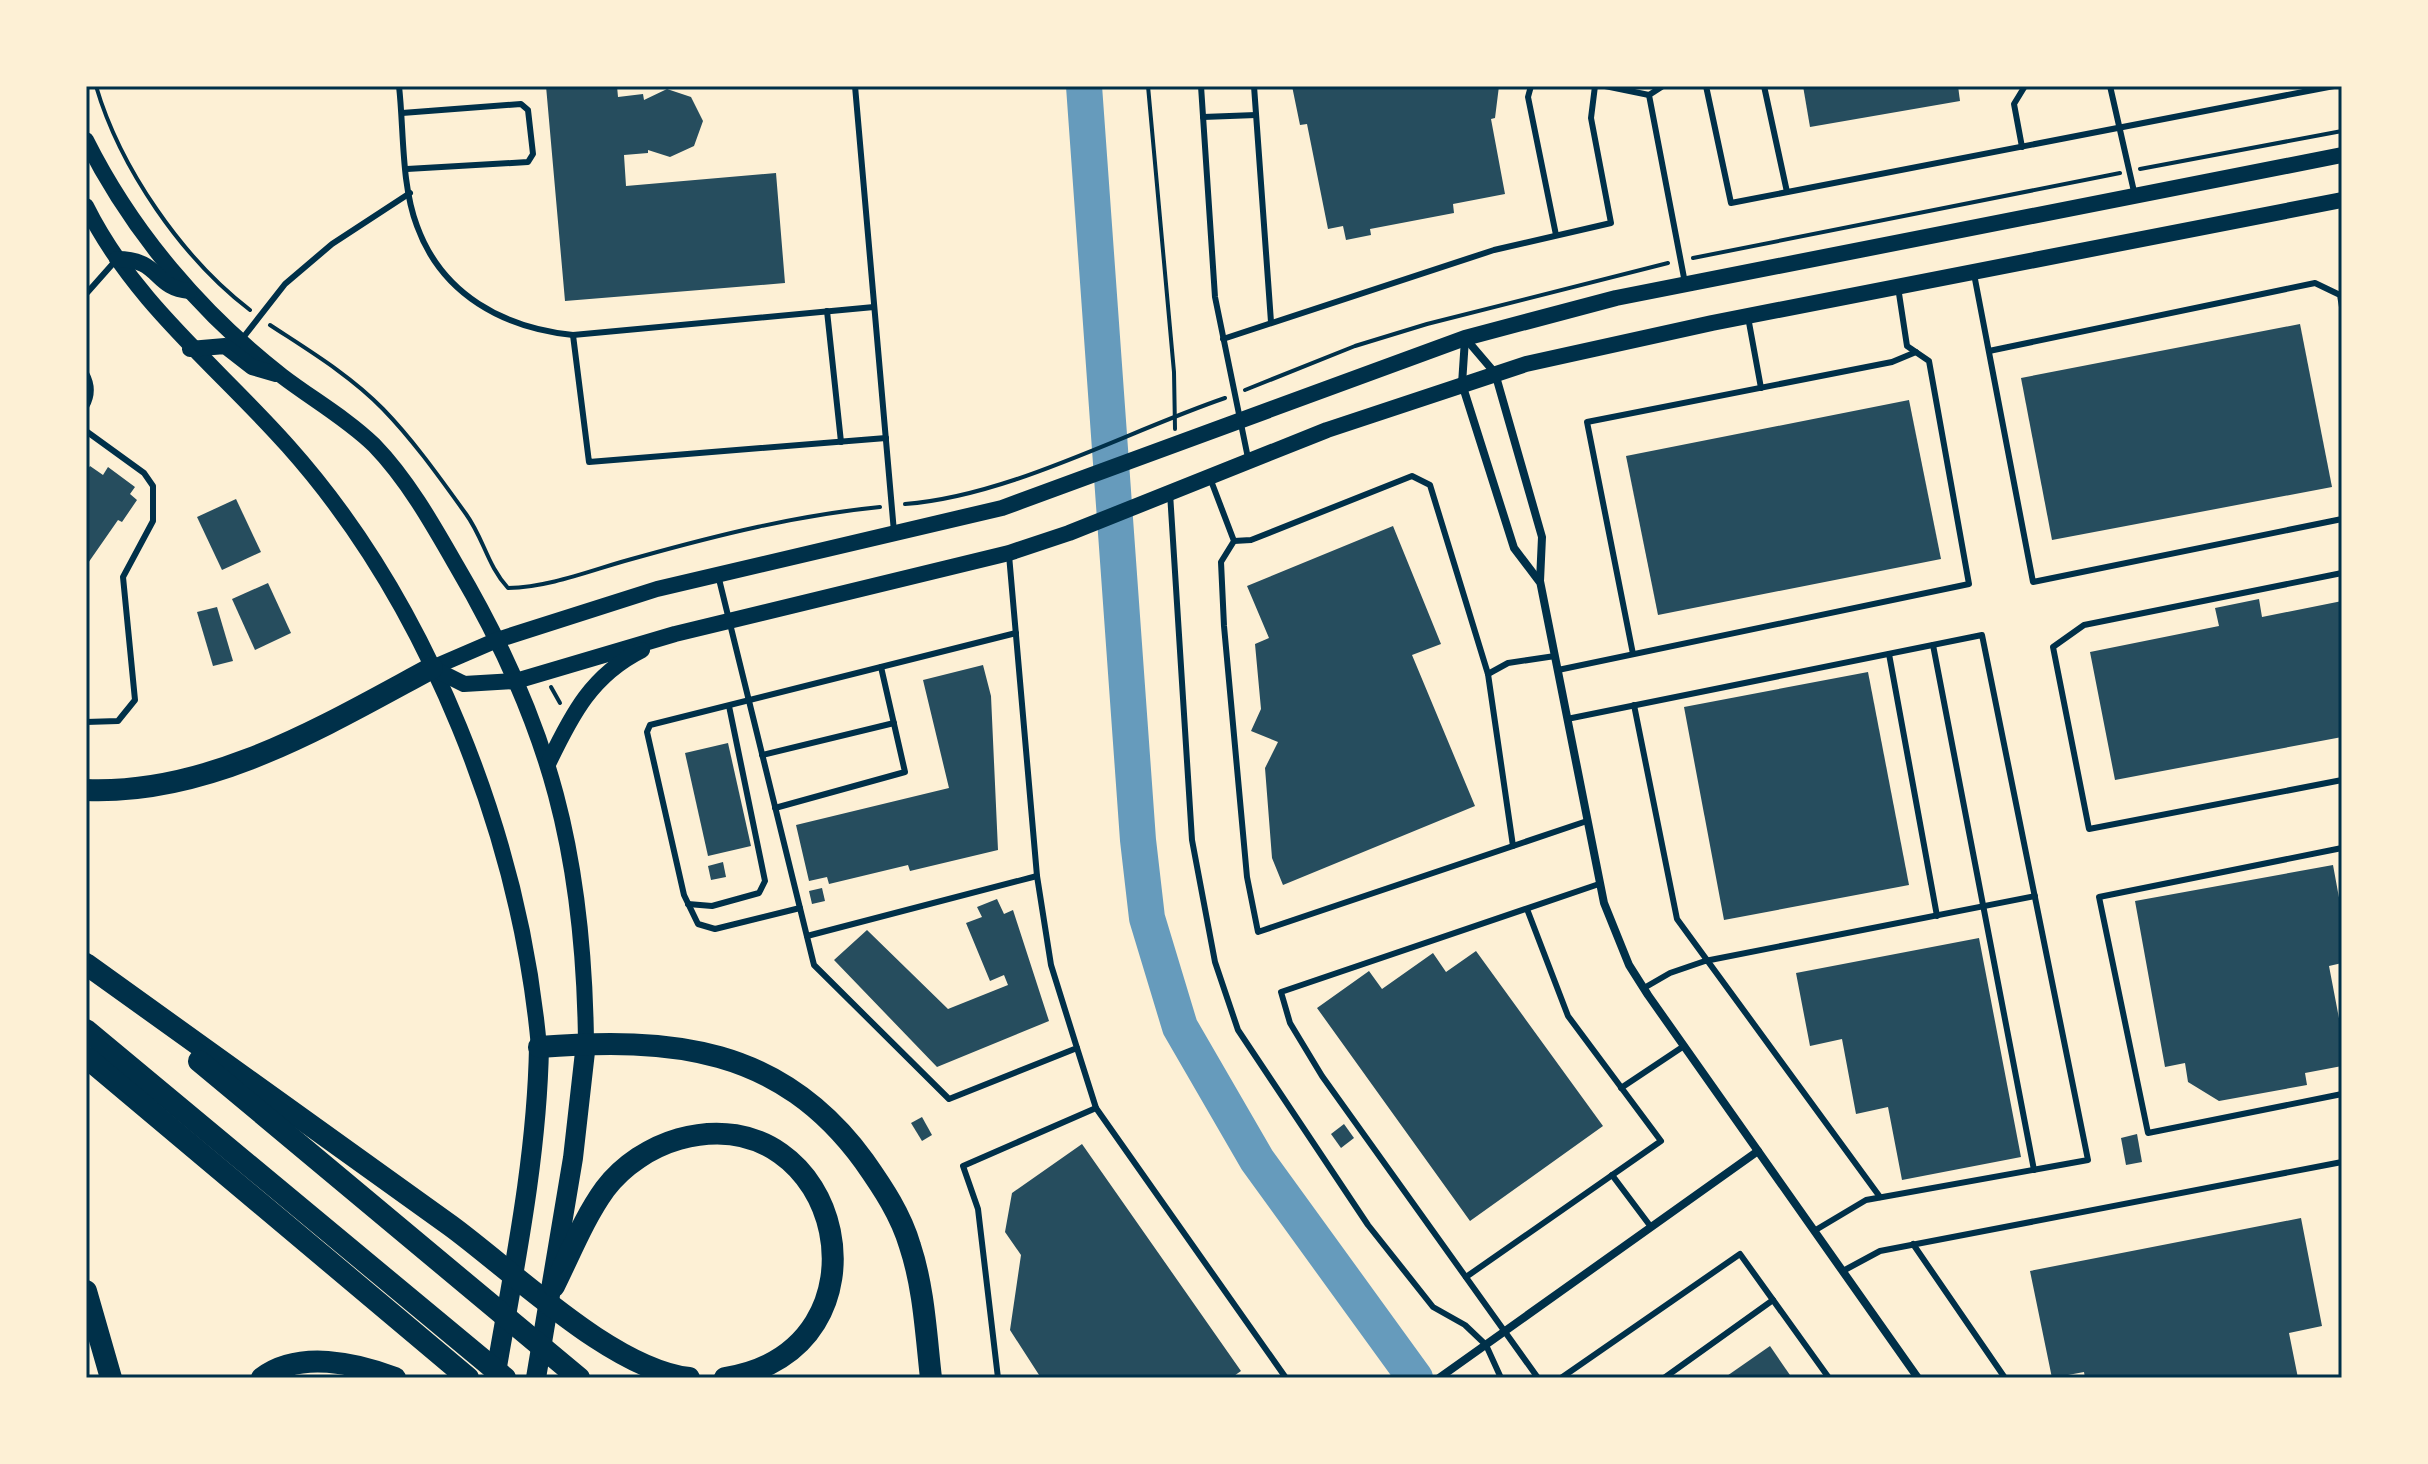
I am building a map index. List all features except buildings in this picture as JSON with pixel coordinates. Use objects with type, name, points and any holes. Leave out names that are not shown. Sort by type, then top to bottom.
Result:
[{"type":"highway","points":[[86,790],[162,786],[210,774],[364,705],[432,668]]},
{"type":"highway","points":[[86,966],[579,1378]]},
{"type":"highway","points":[[86,966],[444,1221],[621,1355],[664,1375],[689,1378]]},
{"type":"highway","points":[[86,1030],[505,1378]]},
{"type":"highway","points":[[539,1047],[628,1042],[691,1048],[739,1062],[793,1091],[840,1129],[891,1201],[910,1246],[931,1378]]},
{"type":"highway","points":[[86,1057],[468,1378]]},
{"type":"highway","points":[[554,1286],[606,1188],[634,1161],[664,1143],[693,1135],[727,1134],[760,1143],[788,1158],[808,1179],[825,1209],[832,1235],[834,1267],[828,1300],[812,1329],[795,1347],[773,1362],[743,1375],[725,1378]]},
{"type":"highway","points":[[86,1291],[111,1378]]},
{"type":"highway","points":[[262,1378],[315,1361],[358,1364],[395,1378]]},
{"type":"main road","points":[[86,140],[110,183],[167,267],[282,376],[351,426],[400,476],[435,527],[497,640],[549,762],[576,882],[583,939],[586,1043],[582,1096],[554,1286],[536,1378]]},
{"type":"main road","points":[[432,668],[497,640],[717,572],[1002,508],[1238,418],[1465,338],[1586,304],[2342,155]]},
{"type":"main road","points":[[432,668],[464,684],[516,681],[675,634],[1009,553],[1495,373],[1626,341],[2342,200]]},
{"type":"main road","points":[[86,206],[117,259],[190,349],[287,445],[328,494],[363,546],[432,668],[489,801],[529,950],[539,1047],[538,1101],[527,1194],[495,1378]]},
{"type":"main road","points":[[117,259],[137,259],[175,290],[191,291]]},
{"type":"main road","points":[[190,349],[225,346],[252,367],[282,376]]},
{"type":"main road","points":[[549,762],[574,710],[602,675],[625,659],[675,634]]},
{"type":"street","points":[[1465,338],[1495,373],[1542,537],[1540,581],[1599,884],[1614,934],[1644,988],[1918,1378]]},
{"type":"street","points":[[1465,338],[1462,384],[1514,548],[1540,581]]},
{"type":"street","points":[[1439,1378],[1758,1151]]},
{"type":"lane","points":[[399,86],[416,224],[430,253],[452,283],[478,305],[508,322],[540,332],[573,335],[874,307]]},
{"type":"lane","points":[[855,86],[894,532]]},
{"type":"lane","points":[[1201,86],[1215,297],[1249,462]]},
{"type":"lane","points":[[1254,86],[1271,322]]},
{"type":"lane","points":[[1531,86],[1528,97],[1556,235]]},
{"type":"lane","points":[[1223,339],[1494,250],[1611,223],[1591,118],[1595,86]]},
{"type":"lane","points":[[1605,86],[1649,95],[1663,86]]},
{"type":"lane","points":[[1706,86],[1731,203],[2334,86]]},
{"type":"lane","points":[[1764,86],[1787,192]]},
{"type":"lane","points":[[2022,147],[2014,104],[2025,86]]},
{"type":"lane","points":[[2110,86],[2135,196]]},
{"type":"lane","points":[[1649,95],[1686,284]]},
{"type":"lane","points":[[402,113],[521,104],[528,110],[533,154],[528,162],[407,169]]},
{"type":"lane","points":[[1203,117],[1256,115]]},
{"type":"lane","points":[[242,339],[285,284],[332,244],[410,193]]},
{"type":"lane","points":[[86,294],[117,259]]},
{"type":"lane","points":[[1974,272],[2033,582],[2342,519]]},
{"type":"lane","points":[[1989,351],[2315,283],[2340,295],[2342,307]]},
{"type":"lane","points":[[1558,670],[1969,584],[1929,361],[1907,346],[1898,287]]},
{"type":"lane","points":[[827,311],[841,442]]},
{"type":"lane","points":[[1748,317],[1761,388]]},
{"type":"lane","points":[[573,335],[589,462],[886,438]]},
{"type":"lane","points":[[1633,654],[1587,422],[1892,362],[1916,352]]},
{"type":"lane","points":[[86,373],[91,381],[91,398],[86,407]]},
{"type":"lane","points":[[86,431],[144,473],[153,486],[155,499],[153,521],[123,577],[135,700],[118,721],[86,722]]},
{"type":"lane","points":[[1234,541],[1251,540],[1412,476],[1430,485],[1488,674],[1513,846]]},
{"type":"lane","points":[[1210,478],[1234,541]]},
{"type":"lane","points":[[1164,496],[1192,840],[1215,962],[1238,1030],[1368,1225],[1433,1307],[1465,1325],[1486,1345],[1501,1378]]},
{"type":"lane","points":[[1234,541],[1221,562],[1224,626],[1247,877],[1258,932],[1587,821]]},
{"type":"lane","points":[[1009,553],[1037,876],[1051,965],[1096,1108],[1286,1378]]},
{"type":"lane","points":[[717,572],[814,965],[949,1099],[1077,1048]]},
{"type":"lane","points":[[2342,573],[2084,625],[2053,647],[2089,829],[2342,780]]},
{"type":"lane","points":[[800,908],[715,929],[698,924],[688,904],[647,732],[650,725],[1016,633]]},
{"type":"lane","points":[[1567,719],[1982,635],[2088,1160],[1866,1200],[1814,1231]]},
{"type":"lane","points":[[1933,645],[2034,1170]]},
{"type":"lane","points":[[1889,654],[1937,916]]},
{"type":"lane","points":[[1488,674],[1508,663],[1555,656]]},
{"type":"lane","points":[[775,808],[905,772],[881,667]]},
{"type":"lane","points":[[1634,705],[1677,919],[1880,1197]]},
{"type":"lane","points":[[688,904],[712,906],[759,893],[765,881],[729,706]]},
{"type":"lane","points":[[762,755],[894,723]]},
{"type":"lane","points":[[2342,848],[2099,897],[2148,1133],[2342,1094]]},
{"type":"lane","points":[[807,936],[1037,876]]},
{"type":"lane","points":[[1538,1378],[1322,1076],[1290,1023],[1281,992],[1599,884]]},
{"type":"lane","points":[[1644,988],[1670,973],[1705,961],[2035,896]]},
{"type":"lane","points":[[1466,1277],[1661,1141],[1568,1016],[1527,909]]},
{"type":"lane","points":[[1621,1088],[1684,1046]]},
{"type":"lane","points":[[998,1378],[978,1209],[963,1166],[1096,1108]]},
{"type":"lane","points":[[1843,1271],[1880,1251],[2342,1162]]},
{"type":"lane","points":[[1612,1175],[1651,1227]]},
{"type":"lane","points":[[1913,1244],[2005,1378]]},
{"type":"lane","points":[[1561,1378],[1740,1254],[1829,1378]]},
{"type":"lane","points":[[1664,1378],[1773,1300]]},
{"type":"path","points":[[96,86],[146,193],[192,256],[259,317],[320,357],[381,407],[429,463],[471,521],[492,570],[508,588],[535,587],[692,542],[828,512],[924,503],[1057,464],[1173,416]]},
{"type":"path","points":[[1148,86],[1174,372],[1175,443]]},
{"type":"path","points":[[2332,133],[2342,131]]},
{"type":"path","points":[[551,687],[558,702]]},
{"type":"waterway","points":[[1084,86],[1138,840],[1147,918],[1180,1027],[1257,1160],[1415,1378]]}]
